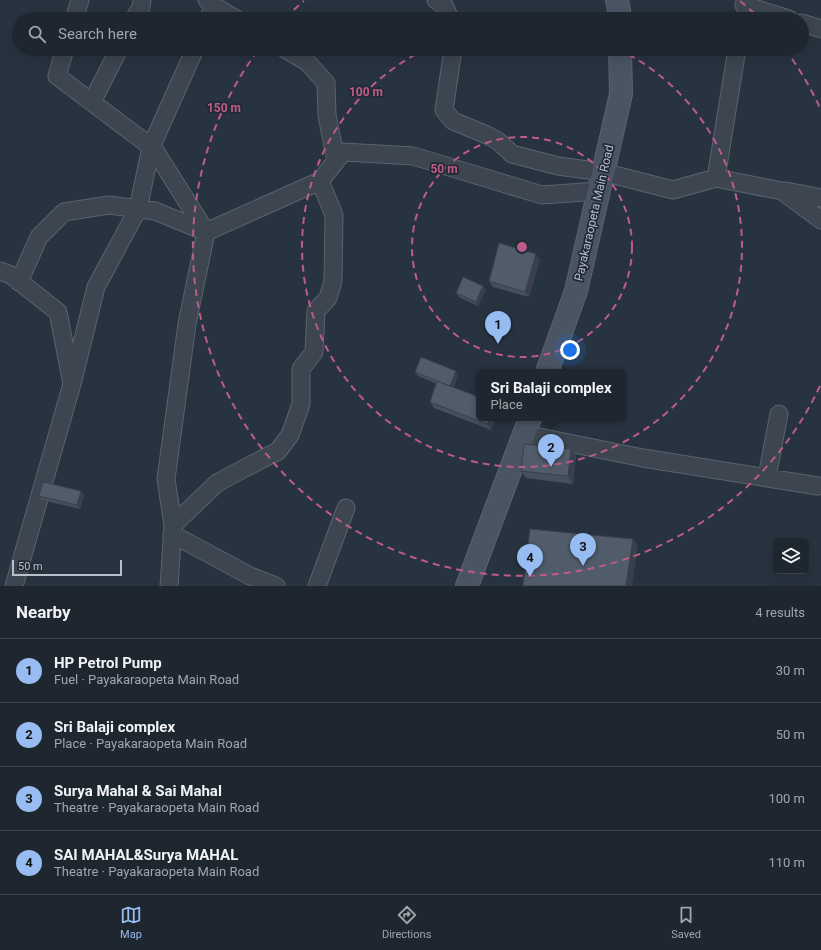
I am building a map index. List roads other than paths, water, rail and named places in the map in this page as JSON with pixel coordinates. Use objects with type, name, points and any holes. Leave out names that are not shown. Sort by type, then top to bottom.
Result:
[{"type":"street","points":[[76,12],[80,0]]},
{"type":"street","points":[[138,12],[141,7],[142,0]]},
{"type":"street","points":[[436,0],[444,5],[447,12]]},
{"type":"street","points":[[617,0],[619,12]]},
{"type":"street","points":[[210,8],[219,12]]},
{"type":"street","points":[[744,8],[760,12]]},
{"type":"street","points":[[809,25],[821,29]]},
{"type":"street","points":[[63,56],[58,76],[154,149],[206,232],[188,324],[166,479],[173,530],[169,586]]},
{"type":"street","points":[[92,102],[115,56]]},
{"type":"street","points":[[14,586],[72,384],[96,287],[138,209],[150,147],[192,56]]},
{"type":"street","points":[[297,56],[307,62],[326,84],[327,115],[336,161]]},
{"type":"street","points":[[452,56],[444,110],[452,121],[498,141],[512,154],[558,166],[601,182],[673,190],[716,178],[821,198]]},
{"type":"street","name":"Payakaraopeta Main Road","points":[[547,369],[576,291],[621,94],[620,56]]},
{"type":"street","points":[[716,178],[736,56]]},
{"type":"street","points":[[20,282],[40,237],[64,212],[109,206],[155,211],[206,232],[320,181],[343,152],[413,156],[542,195],[601,182]]},
{"type":"street","points":[[173,530],[217,483],[243,468],[278,451],[290,435],[301,404],[301,369],[314,352],[316,311],[328,298],[333,281],[334,215],[320,181]]},
{"type":"street","points":[[782,191],[821,220]]},
{"type":"street","points":[[0,271],[11,275],[58,312],[72,384]]},
{"type":"street","points":[[767,477],[778,414]]},
{"type":"street","points":[[468,586],[527,426],[643,458],[818,486]]},
{"type":"street","points":[[317,586],[346,508]]},
{"type":"street","points":[[173,530],[250,576],[254,582],[276,586]]},
{"type":"place","name":"HP Petrol Pump","points":[[498,344]]},
{"type":"place","name":"Sri Balaji complex","points":[[551,467]]},
{"type":"place","name":"Surya Mahal & Sai Mahal","points":[[583,566]]},
{"type":"place","name":"SAI MAHAL&Surya MAHAL","points":[[530,577]]}]
